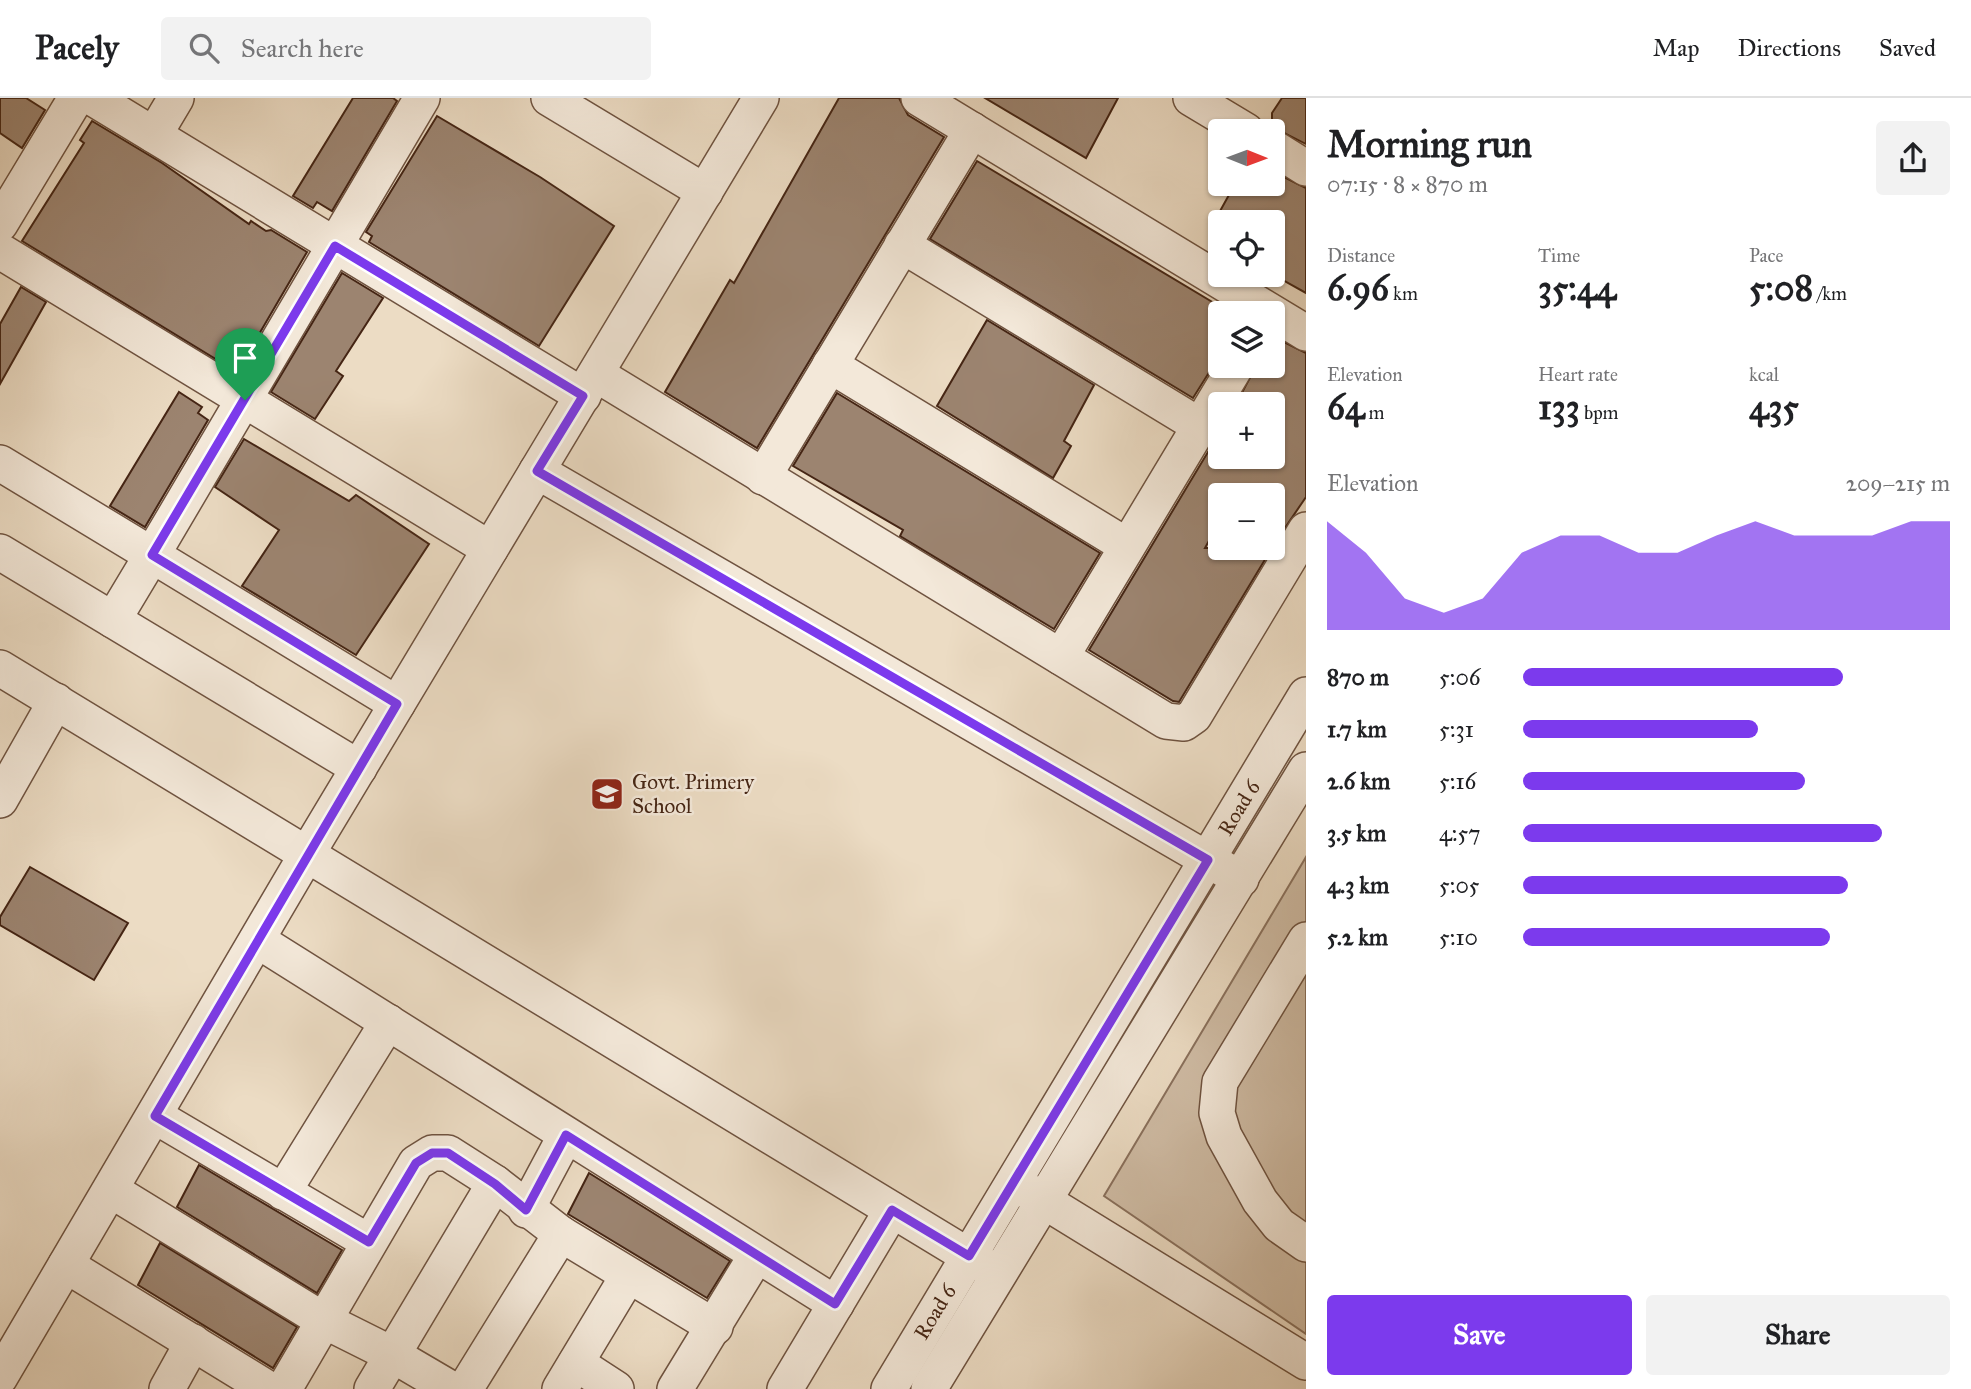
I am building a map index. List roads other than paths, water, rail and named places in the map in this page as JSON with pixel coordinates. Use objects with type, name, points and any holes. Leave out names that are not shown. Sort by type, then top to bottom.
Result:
[{"type":"street","points":[[0,224],[76,98]]},
{"type":"street","points":[[93,98],[335,246],[763,477],[1166,721],[1184,723],[1194,716],[1306,530]]},
{"type":"street","points":[[154,135],[176,98]]},
{"type":"street","points":[[113,620],[422,98]]},
{"type":"street","points":[[549,98],[705,192]]},
{"type":"street","points":[[1,1374],[307,854],[761,98]]},
{"type":"street","points":[[919,98],[1250,301]]},
{"type":"street","points":[[1191,98],[1226,119]]},
{"type":"street","points":[[763,477],[972,130]]},
{"type":"street","points":[[1285,155],[1306,168]]},
{"type":"street","points":[[902,245],[1199,426]]},
{"type":"street","points":[[0,251],[490,549]]},
{"type":"street","points":[[1285,321],[1306,333]]},
{"type":"street","points":[[830,365],[1127,546]]},
{"type":"street","points":[[1061,657],[1229,378]]},
{"type":"street","points":[[0,463],[397,704]]},
{"type":"street","points":[[537,471],[1241,879]]},
{"type":"street","points":[[0,552],[359,768]]},
{"type":"street","points":[[0,668],[998,1274]]},
{"type":"street","name":"Road 6","points":[[929,1389],[998,1274],[1027,1191],[1208,860],[1306,695]]},
{"type":"street","points":[[0,800],[56,701]]},
{"type":"street","name":"Road 6","points":[[889,1389],[969,1256],[1027,1191],[1170,999],[1306,770]]},
{"type":"street","points":[[257,940],[835,1304]]},
{"type":"street","points":[[1306,940],[1220,1082],[1217,1113],[1224,1136],[1260,1201],[1279,1225],[1306,1244]]},
{"type":"street","points":[[283,1192],[388,1022]]},
{"type":"street","points":[[155,1116],[369,1242]]},
{"type":"street","points":[[526,1210],[566,1135]]},
{"type":"street","points":[[284,1389],[416,1163],[432,1153],[448,1153],[495,1184],[561,1234],[715,1327]]},
{"type":"street","points":[[372,1389],[495,1184]]},
{"type":"street","points":[[111,1190],[323,1320],[393,1355],[451,1389]]},
{"type":"street","points":[[1027,1191],[1306,1362]]},
{"type":"street","points":[[785,1389],[892,1210]]},
{"type":"street","points":[[465,1389],[561,1234]]},
{"type":"street","points":[[675,1389],[756,1256]]},
{"type":"street","points":[[66,1265],[268,1389]]},
{"type":"street","points":[[616,1389],[568,1376],[628,1276]]},
{"type":"street","points":[[167,1389],[193,1342]]},
{"type":"place","name":"Govt. Primery School","points":[[607,794]]}]
